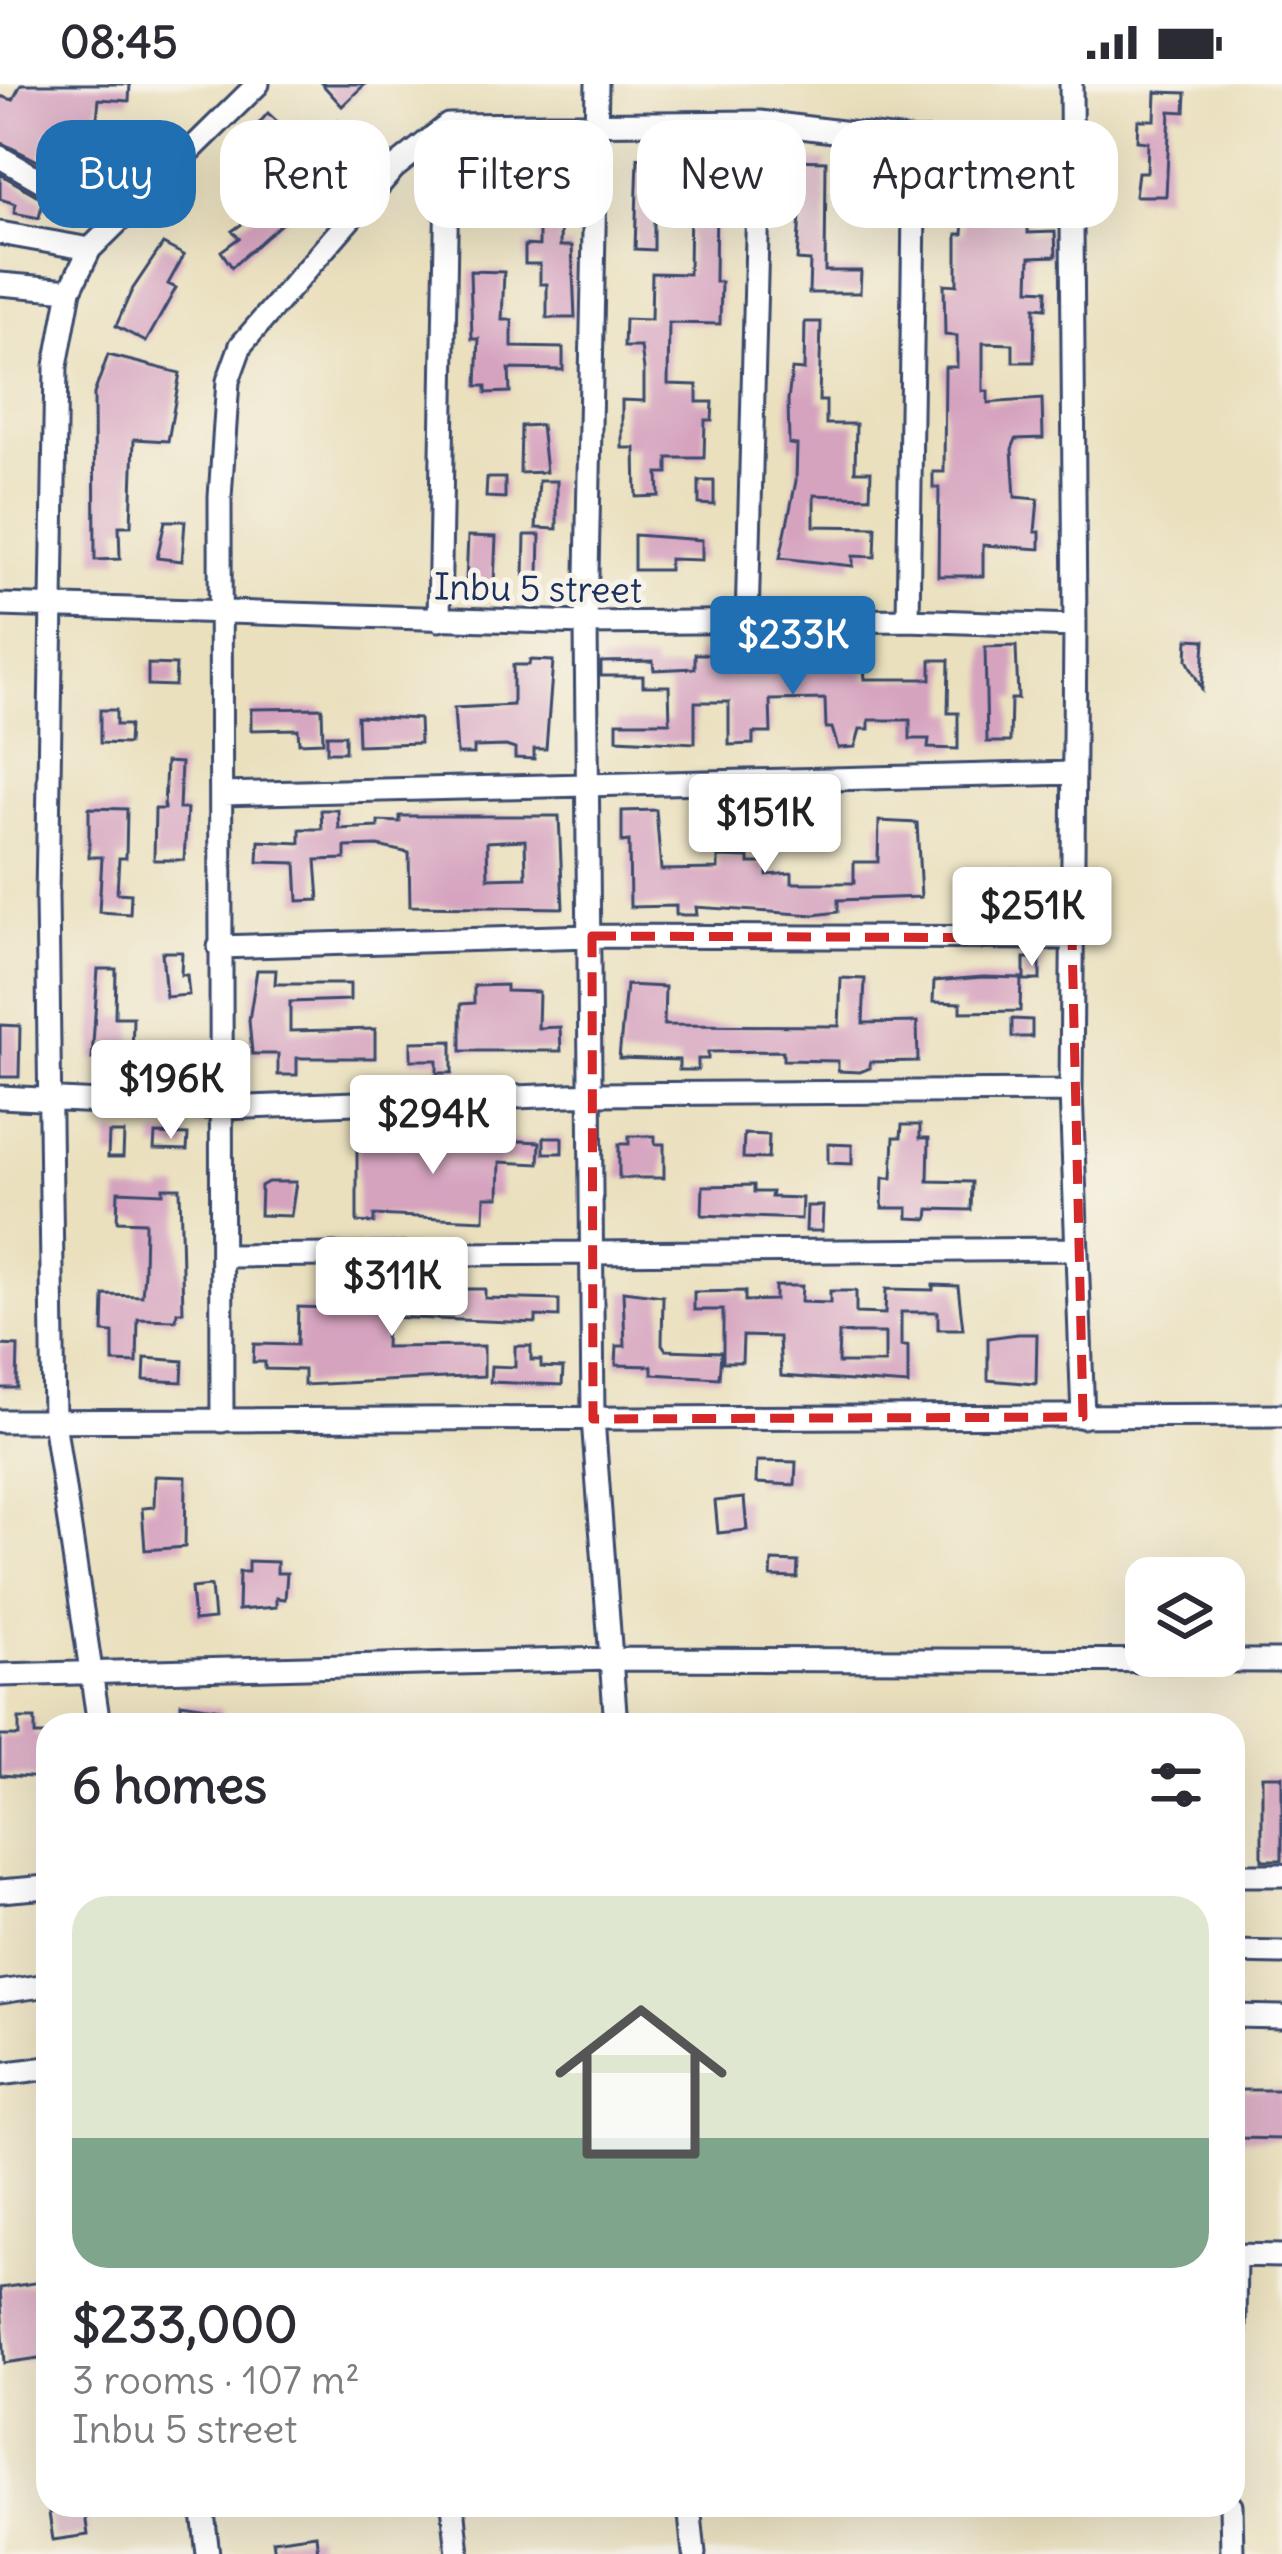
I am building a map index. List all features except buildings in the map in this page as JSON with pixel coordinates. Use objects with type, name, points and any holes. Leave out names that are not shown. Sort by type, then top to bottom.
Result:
[{"type":"street","points":[[196,143],[258,84]]},
{"type":"street","points":[[597,84],[597,120]]},
{"type":"street","points":[[1070,120],[1071,84]]},
{"type":"street","points":[[222,1421],[225,1256],[219,947],[222,429],[228,381],[241,345],[394,168],[414,152]]},
{"type":"street","points":[[0,157],[36,178]]},
{"type":"street","points":[[97,1713],[54,1421],[50,1097],[53,607],[56,366],[70,290],[90,250],[108,228]]},
{"type":"street","points":[[439,620],[446,228]]},
{"type":"street","points":[[595,228],[586,622],[594,1094],[593,1419],[615,1713]]},
{"type":"street","points":[[747,622],[757,228]]},
{"type":"street","points":[[908,620],[914,228]]},
{"type":"street","points":[[1071,228],[1075,626],[1071,1091],[1082,1417]]},
{"type":"street","points":[[0,233],[90,250]]},
{"type":"street","points":[[0,284],[70,290]]},
{"type":"street","name":"Inbu 5 street","points":[[0,605],[439,620],[908,620],[1075,626]]},
{"type":"street","points":[[223,794],[1073,773]]},
{"type":"street","points":[[219,947],[592,936],[1072,938]]},
{"type":"street","points":[[0,1097],[222,1108],[594,1094],[1071,1091]]},
{"type":"street","points":[[225,1256],[1077,1249]]},
{"type":"street","points":[[0,1421],[1282,1415]]},
{"type":"street","points":[[0,1675],[91,1669],[610,1659],[1282,1661]]},
{"type":"street","points":[[1245,1875],[1282,1875]]},
{"type":"street","points":[[0,1891],[36,1888]]},
{"type":"street","points":[[1245,1952],[1282,1953]]},
{"type":"street","points":[[0,1992],[36,1987]]},
{"type":"street","points":[[1245,2016],[1282,2017]]},
{"type":"street","points":[[0,2074],[36,2070]]},
{"type":"street","points":[[1245,2255],[1282,2256]]},
{"type":"street","points":[[203,2517],[208,2554]]},
{"type":"street","points":[[454,2517],[458,2554]]},
{"type":"street","points":[[690,2517],[694,2554]]},
{"type":"street","points":[[1232,2517],[1232,2554]]},
{"type":"highlighted area","points":[[592,936],[1072,938],[1083,1417],[593,1419]]}]
